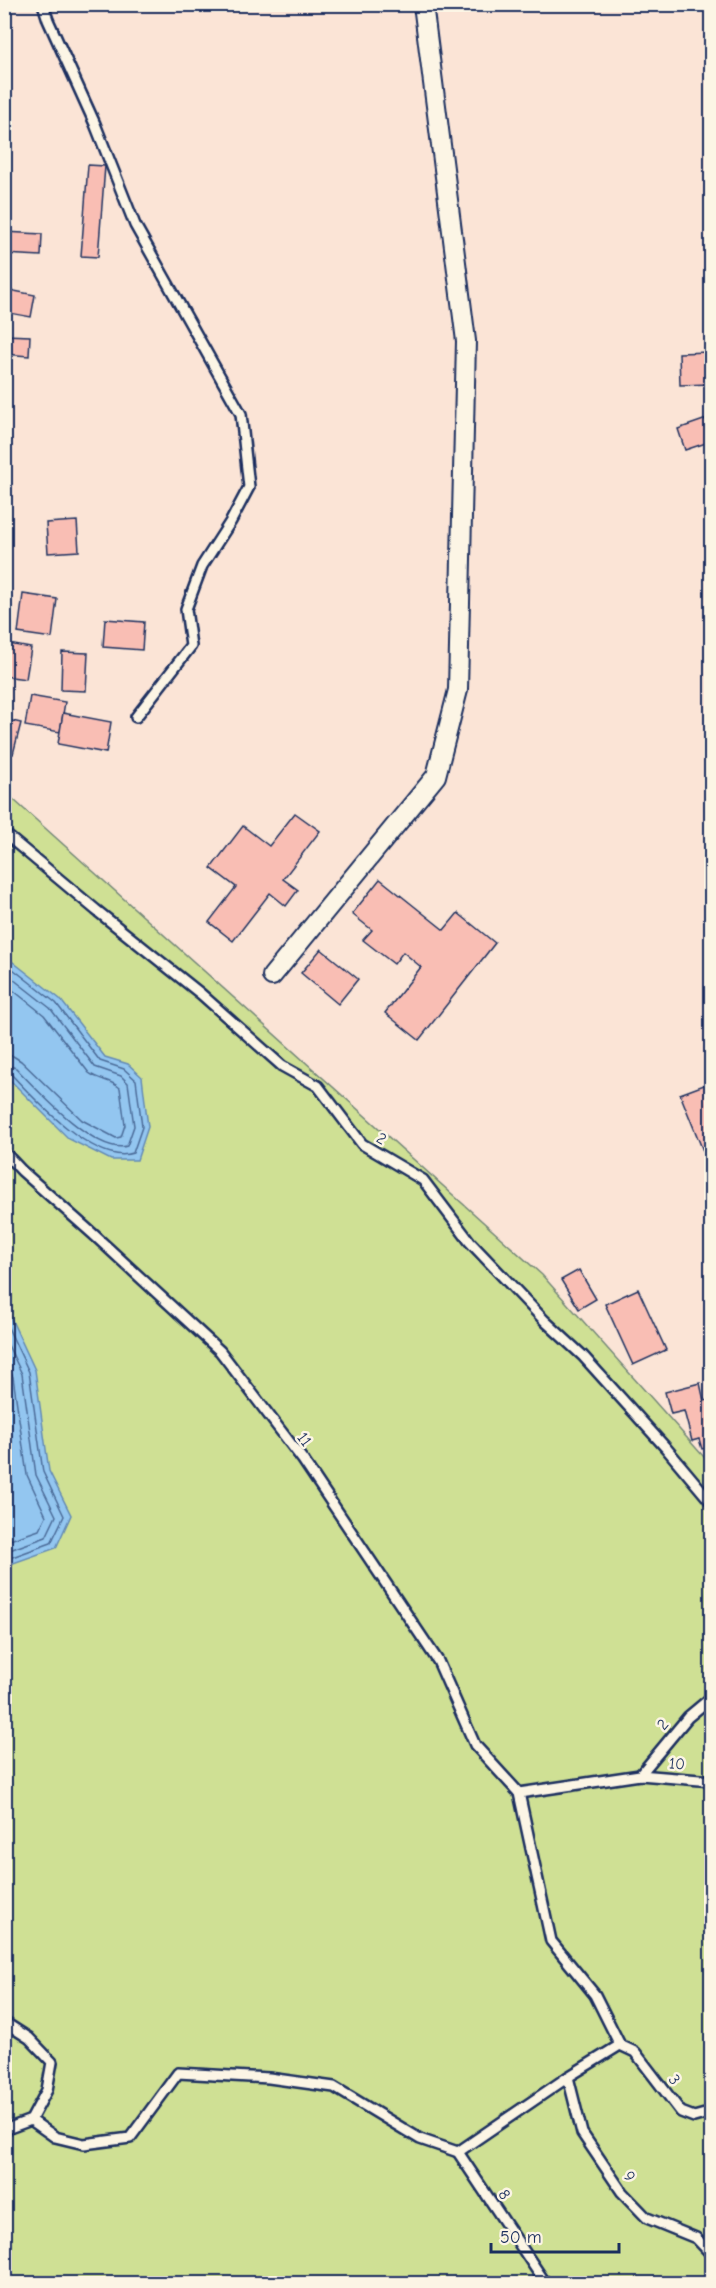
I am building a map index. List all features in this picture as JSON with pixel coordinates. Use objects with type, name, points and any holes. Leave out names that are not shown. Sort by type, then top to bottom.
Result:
[{"type":"street","points":[[272,976],[436,776],[458,690],[466,341],[424,27],[423,4]]},
{"type":"lane","points":[[43,4],[95,124],[135,225],[241,414],[249,487],[231,521],[202,566],[186,609],[191,646],[136,717]]},
{"type":"lane","name":"2","points":[[4,833],[201,994],[282,1066],[318,1086],[362,1144],[423,1179],[470,1242],[545,1321],[583,1356],[666,1448],[711,1503]]},
{"type":"lane","name":"11","points":[[4,1152],[220,1351],[303,1461],[438,1661],[475,1744],[519,1793]]},
{"type":"lane","name":"2","points":[[640,1775],[688,1717],[711,1696]]},
{"type":"lane","name":"10","points":[[519,1793],[640,1775],[711,1781]]},
{"type":"lane","points":[[31,2120],[55,2137],[84,2144],[130,2138],[178,2073],[269,2078],[334,2087],[420,2139],[458,2152],[568,2077],[620,2045],[594,1995],[551,1941],[519,1793]]},
{"type":"lane","points":[[4,2022],[29,2038],[52,2062],[48,2090],[31,2120],[4,2130]]},
{"type":"lane","name":"3","points":[[620,2045],[635,2052],[681,2112],[694,2117],[711,2112]]},
{"type":"lane","name":"9","points":[[568,2077],[582,2133],[622,2192],[647,2218],[696,2238],[711,2255]]},
{"type":"lane","name":"8","points":[[458,2152],[546,2283]]},
{"type":"green space","points":[[5,792],[542,1275],[712,1466],[711,2283],[5,2283]]},
{"type":"water","points":[[4,955],[60,999],[105,1057],[128,1064],[142,1077],[148,1127],[137,1160],[111,1160],[69,1139],[5,1075]]},
{"type":"water","points":[[5,1310],[35,1370],[49,1471],[71,1515],[56,1548],[5,1566]]},
{"type":"building","points":[[88,165],[105,166],[98,257],[81,256]]},
{"type":"building","points":[[4,232],[42,234],[41,256],[4,254]]},
{"type":"building","points":[[4,289],[35,295],[31,317],[4,312]]},
{"type":"building","points":[[4,335],[30,336],[29,356],[4,354]]},
{"type":"building","points":[[710,352],[711,384],[680,385],[679,353]]},
{"type":"building","points":[[712,417],[712,441],[685,450],[678,429]]},
{"type":"building","points":[[77,521],[79,551],[48,553],[46,523]]},
{"type":"building","points":[[23,594],[57,599],[52,638],[18,633]]},
{"type":"building","points":[[105,619],[144,622],[142,650],[103,647]]},
{"type":"building","points":[[9,644],[31,648],[26,679],[4,676]]},
{"type":"building","points":[[62,652],[88,653],[86,691],[61,690]]},
{"type":"building","points":[[30,696],[65,702],[60,732],[25,726]]},
{"type":"building","points":[[63,713],[111,722],[106,753],[58,744]]},
{"type":"building","points":[[4,719],[21,723],[13,754],[4,751]]},
{"type":"building","points":[[295,813],[320,831],[283,879],[298,890],[286,906],[270,893],[233,941],[209,922],[236,887],[211,868],[243,826],[269,846]]},
{"type":"building","points":[[380,879],[444,930],[458,913],[495,943],[419,1040],[385,1013],[421,967],[403,952],[394,964],[363,940],[372,930],[352,914]]},
{"type":"building","points":[[321,949],[358,979],[338,1004],[301,973]]},
{"type":"building","points":[[712,1082],[712,1162],[708,1163],[680,1094]]},
{"type":"building","points":[[579,1270],[596,1299],[579,1309],[561,1280]]},
{"type":"building","points":[[638,1289],[666,1350],[633,1365],[605,1304]]},
{"type":"building","points":[[700,1383],[704,1401],[712,1399],[712,1447],[702,1449],[699,1439],[692,1441],[684,1411],[671,1414],[665,1392]]}]
